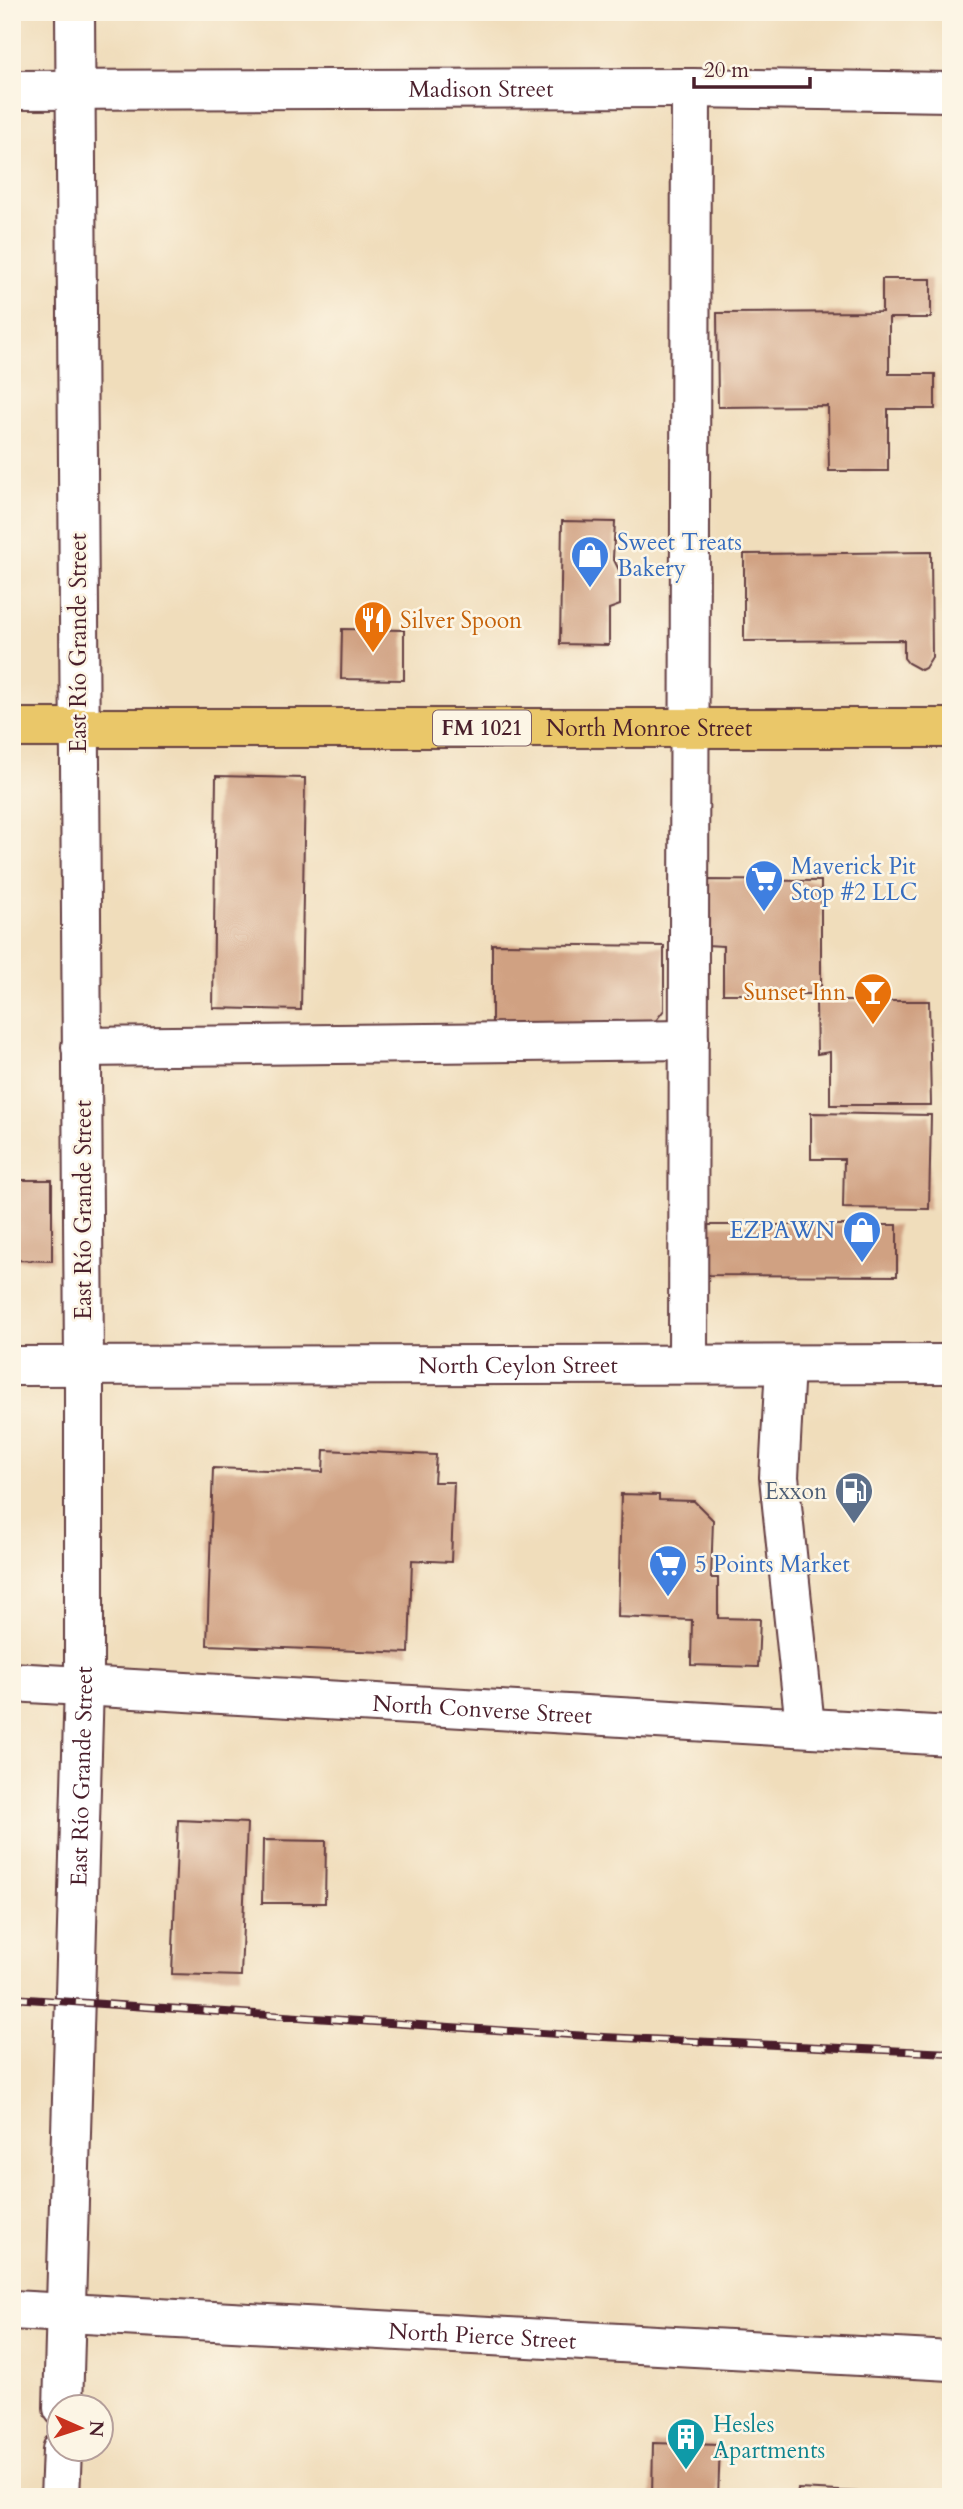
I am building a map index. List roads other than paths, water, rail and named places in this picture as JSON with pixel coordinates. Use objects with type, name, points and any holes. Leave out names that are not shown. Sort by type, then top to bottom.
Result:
[{"type":"main road","name":"North Monroe Street","points":[[12,728],[951,728]]},
{"type":"street","name":"East Río Grande Street","points":[[63,2394],[84,1685],[75,12]]},
{"type":"street","name":"Madison Street","points":[[12,90],[691,88],[951,92]]},
{"type":"street","points":[[688,1364],[691,88]]},
{"type":"street","points":[[81,1047],[689,1040]]},
{"type":"street","name":"North Ceylon Street","points":[[12,1366],[951,1364]]},
{"type":"street","points":[[785,1365],[779,1477],[805,1726]]},
{"type":"street","name":"North Converse Street","points":[[12,1682],[951,1736]]},
{"type":"street","name":"North Pierce Street","points":[[12,2310],[951,2361]]},
{"type":"street","points":[[60,2497],[61,2464]]},
{"type":"railway","points":[[12,1998],[603,2037],[951,2053]]},
{"type":"place","name":"Sweet Treats Bakery","points":[[590,589]]},
{"type":"place","name":"Silver Spoon","points":[[373,654]]},
{"type":"place","name":"Maverick Pit Stop #2 LLC","points":[[764,913]]},
{"type":"place","name":"Sunset Inn","points":[[873,1026]]},
{"type":"place","name":"EZPAWN","points":[[862,1264]]},
{"type":"place","name":"Exxon","points":[[854,1525]]},
{"type":"place","name":"5 Points Market","points":[[668,1598]]},
{"type":"place","name":"Hesles Apartments","points":[[686,2471]]}]
